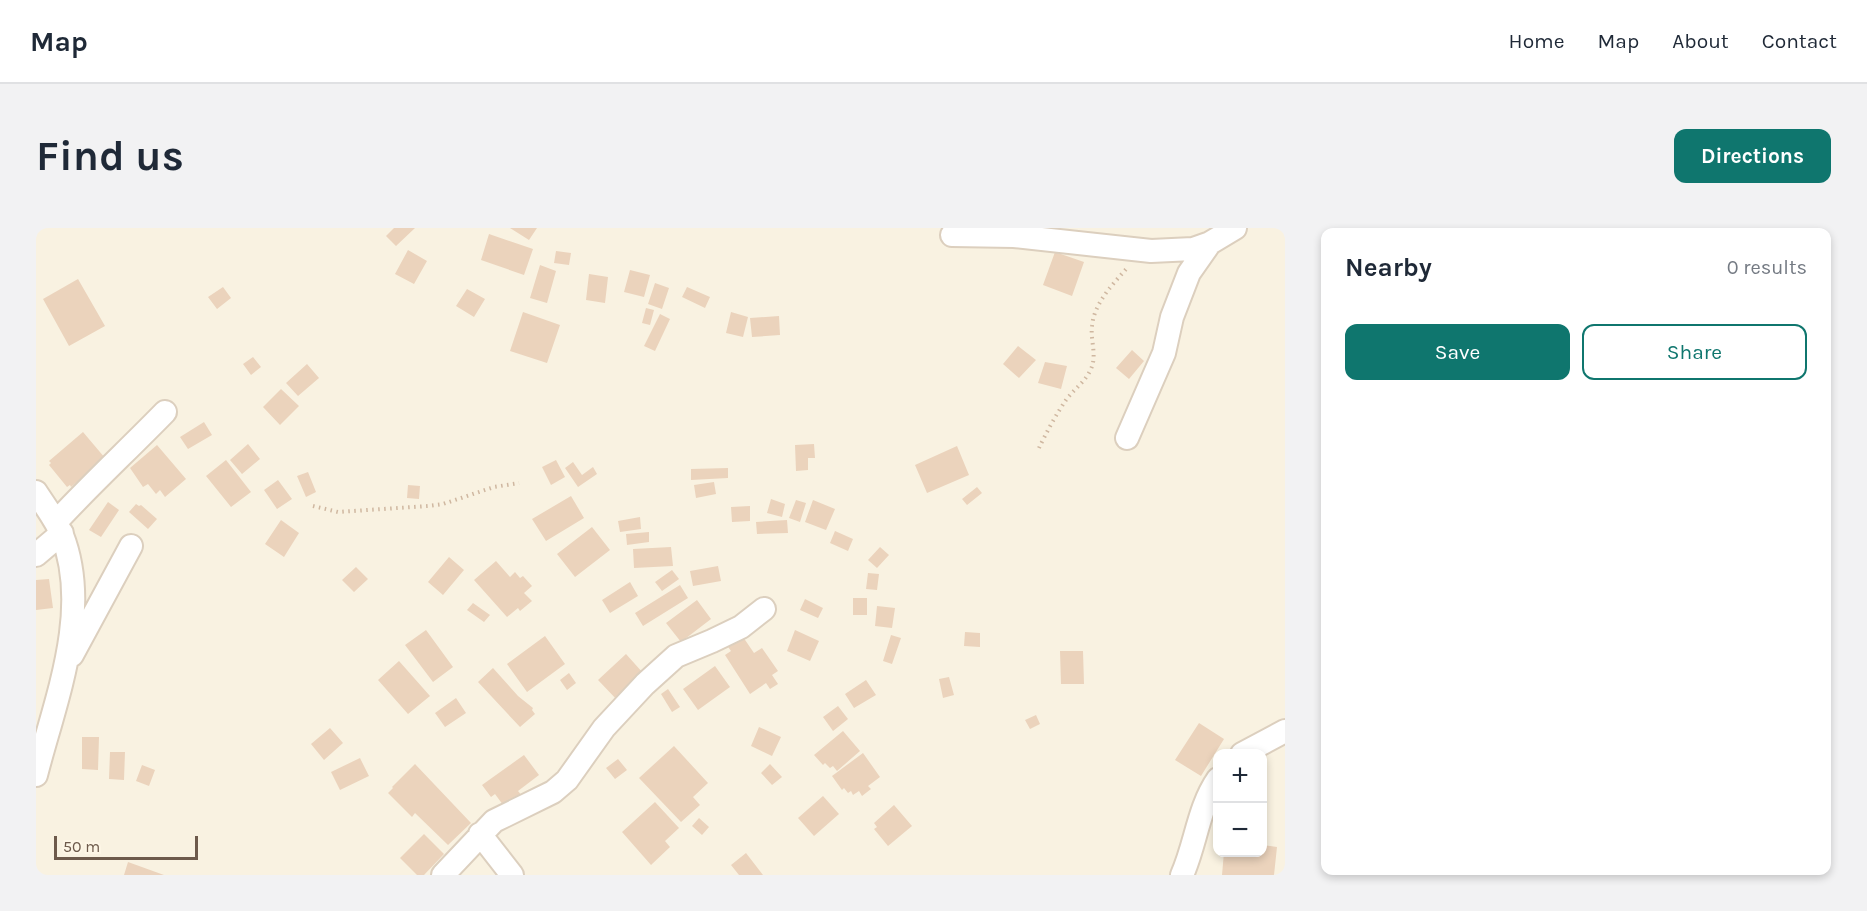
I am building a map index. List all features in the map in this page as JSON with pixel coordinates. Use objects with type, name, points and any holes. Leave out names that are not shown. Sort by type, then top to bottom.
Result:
[{"type":"street","points":[[952,235],[1014,236],[1146,250],[1193,249],[1210,243],[1235,228]]},
{"type":"street","points":[[1127,438],[1164,353],[1172,317],[1189,273],[1210,243]]},
{"type":"street","points":[[36,555],[59,528],[80,495],[110,469],[165,412]]},
{"type":"street","points":[[36,492],[59,528],[71,565],[74,594],[66,667],[36,775]]},
{"type":"street","points":[[66,667],[131,546]]},
{"type":"street","points":[[442,875],[494,821],[553,792],[567,780],[604,728],[645,684],[676,656],[741,627],[764,609]]},
{"type":"street","points":[[1250,749],[1285,731]]},
{"type":"street","points":[[1182,875],[1191,855],[1197,825],[1213,786]]},
{"type":"street","points":[[480,834],[512,875]]},
{"type":"path","points":[[1039,448],[1067,399],[1084,382],[1092,368],[1095,350],[1092,326],[1097,308],[1105,294],[1146,250]]},
{"type":"path","points":[[314,506],[347,512],[414,505],[428,506],[443,504],[495,487],[519,483]]},
{"type":"building","points":[[394,228],[415,228],[396,246],[386,236]]},
{"type":"building","points":[[510,228],[537,228],[529,240]]},
{"type":"building","points":[[489,234],[533,249],[524,275],[481,260]]},
{"type":"building","points":[[408,250],[427,261],[414,284],[395,274]]},
{"type":"building","points":[[556,251],[571,253],[569,265],[554,263]]},
{"type":"building","points":[[1055,252],[1084,262],[1072,296],[1043,285]]},
{"type":"building","points":[[540,265],[556,271],[547,303],[530,298]]},
{"type":"building","points":[[630,270],[650,275],[644,297],[624,292]]},
{"type":"building","points":[[589,274],[608,277],[605,303],[586,300]]},
{"type":"building","points":[[78,279],[105,326],[69,346],[43,299]]},
{"type":"building","points":[[655,283],[669,288],[662,309],[648,304]]},
{"type":"building","points":[[223,287],[231,298],[217,309],[208,297]]},
{"type":"building","points":[[687,287],[710,297],[705,308],[682,297]]},
{"type":"building","points":[[467,289],[485,299],[474,317],[456,306]]},
{"type":"building","points":[[646,308],[654,310],[650,325],[642,323]]},
{"type":"building","points":[[523,312],[560,325],[547,363],[510,351]]},
{"type":"building","points":[[731,312],[748,317],[743,337],[726,333]]},
{"type":"building","points":[[660,314],[670,319],[655,351],[644,346]]},
{"type":"building","points":[[779,316],[780,335],[752,337],[750,318]]},
{"type":"building","points":[[1018,346],[1036,360],[1019,378],[1003,364]]},
{"type":"building","points":[[1132,350],[1144,361],[1129,379],[1116,368]]},
{"type":"building","points":[[253,357],[261,367],[251,375],[243,364]]},
{"type":"building","points":[[1045,362],[1067,366],[1061,389],[1038,383]]},
{"type":"building","points":[[307,364],[319,378],[298,396],[286,383]]},
{"type":"building","points":[[281,389],[299,406],[280,425],[263,407]]},
{"type":"building","points":[[204,422],[212,435],[188,449],[180,437]]},
{"type":"building","points":[[83,432],[105,458],[71,487],[70,485],[67,487],[49,465],[51,463],[49,461]]},
{"type":"building","points":[[248,444],[260,459],[242,474],[230,460]]},
{"type":"building","points":[[814,444],[815,458],[808,458],[808,470],[796,471],[795,445]]},
{"type":"building","points":[[157,445],[186,479],[165,497],[160,490],[156,494],[148,484],[143,487],[130,468]]},
{"type":"building","points":[[957,446],[969,475],[927,493],[915,465]]},
{"type":"building","points":[[226,460],[251,492],[231,507],[206,476]]},
{"type":"building","points":[[556,460],[565,477],[551,485],[542,467]]},
{"type":"building","points":[[573,462],[582,475],[593,467],[597,474],[578,487],[565,468]]},
{"type":"building","points":[[728,468],[728,478],[691,480],[691,469]]},
{"type":"building","points":[[308,472],[316,492],[306,497],[297,476]]},
{"type":"building","points":[[278,480],[292,499],[277,509],[264,490]]},
{"type":"building","points":[[714,482],[716,494],[696,498],[694,485]]},
{"type":"building","points":[[408,485],[420,486],[419,499],[407,498]]},
{"type":"building","points":[[977,487],[982,493],[967,505],[962,499]]},
{"type":"building","points":[[571,496],[584,518],[546,541],[532,519]]},
{"type":"building","points":[[771,499],[785,504],[782,517],[767,513]]},
{"type":"building","points":[[796,500],[806,503],[800,522],[789,518]]},
{"type":"building","points":[[813,500],[835,509],[826,530],[805,522]]},
{"type":"building","points":[[108,502],[119,510],[101,537],[89,530]]},
{"type":"building","points":[[136,504],[141,505],[157,519],[148,529],[129,512]]},
{"type":"building","points":[[750,506],[750,521],[732,522],[731,507]]},
{"type":"building","points":[[640,517],[641,529],[620,532],[618,521]]},
{"type":"building","points":[[281,520],[299,533],[284,557],[265,544]]},
{"type":"building","points":[[787,520],[788,533],[757,534],[756,522]]},
{"type":"building","points":[[592,527],[610,550],[575,577],[557,554]]},
{"type":"building","points":[[835,531],[853,539],[848,551],[830,543]]},
{"type":"building","points":[[649,532],[649,542],[627,545],[626,534]]},
{"type":"building","points":[[671,547],[673,566],[634,568],[633,549]]},
{"type":"building","points":[[880,547],[889,555],[877,568],[868,560]]},
{"type":"building","points":[[449,557],[464,570],[443,595],[428,582]]},
{"type":"building","points":[[496,561],[510,577],[515,572],[520,578],[523,576],[532,586],[524,593],[532,601],[520,611],[518,608],[507,617],[474,580]]},
{"type":"building","points":[[718,566],[721,581],[693,586],[690,571]]},
{"type":"building","points":[[356,567],[368,579],[354,592],[342,580]]},
{"type":"building","points":[[672,570],[679,579],[662,591],[655,582]]},
{"type":"building","points":[[868,573],[879,574],[877,590],[866,589]]},
{"type":"building","points":[[49,579],[53,608],[36,610],[36,580]]},
{"type":"building","points":[[630,582],[638,596],[610,613],[602,600]]},
{"type":"building","points":[[680,585],[688,598],[643,626],[635,613]]},
{"type":"building","points":[[853,598],[867,598],[867,615],[853,615]]},
{"type":"building","points":[[805,599],[823,608],[818,618],[800,610]]},
{"type":"building","points":[[697,600],[711,619],[681,642],[666,623]]},
{"type":"building","points":[[473,603],[490,615],[484,622],[467,610]]},
{"type":"building","points":[[877,606],[895,608],[892,628],[875,626]]},
{"type":"building","points":[[426,630],[453,667],[433,682],[405,645]]},
{"type":"building","points":[[795,630],[819,641],[810,661],[787,651]]},
{"type":"building","points":[[965,632],[980,633],[980,647],[964,646]]},
{"type":"building","points":[[741,634],[754,653],[762,648],[778,671],[772,675],[778,684],[770,689],[766,683],[750,694],[725,655],[731,651],[726,644]]},
{"type":"building","points":[[891,635],[901,638],[892,664],[883,661]]},
{"type":"building","points":[[545,636],[565,664],[527,692],[507,664]]},
{"type":"building","points":[[1060,651],[1083,651],[1084,684],[1061,684]]},
{"type":"building","points":[[626,654],[643,673],[619,702],[598,680]]},
{"type":"building","points":[[399,661],[430,696],[408,714],[378,680]]},
{"type":"building","points":[[715,666],[730,687],[698,710],[683,689]]},
{"type":"building","points":[[493,668],[518,696],[533,708],[535,714],[520,727],[478,682]]},
{"type":"building","points":[[569,673],[576,683],[567,690],[560,680]]},
{"type":"building","points":[[949,677],[954,695],[943,698],[939,679]]},
{"type":"building","points":[[866,680],[876,695],[854,708],[845,694]]},
{"type":"building","points":[[668,689],[680,707],[672,712],[661,694]]},
{"type":"building","points":[[456,698],[466,713],[445,727],[435,713]]},
{"type":"building","points":[[838,706],[848,719],[833,731],[823,717]]},
{"type":"building","points":[[1036,715],[1040,724],[1030,729],[1025,720]]},
{"type":"building","points":[[1199,723],[1224,739],[1218,749],[1213,749],[1213,757],[1201,776],[1175,760]]},
{"type":"building","points":[[759,727],[781,737],[772,756],[751,746]]},
{"type":"building","points":[[330,728],[343,743],[324,760],[311,744]]},
{"type":"building","points":[[843,731],[860,751],[837,771],[833,766],[830,768],[825,763],[823,765],[814,755]]},
{"type":"building","points":[[82,737],[99,737],[98,770],[82,769]]},
{"type":"building","points":[[674,746],[708,783],[693,797],[700,805],[681,822],[639,778]]},
{"type":"building","points":[[110,752],[125,752],[124,780],[109,779]]},
{"type":"building","points":[[863,753],[880,777],[868,786],[871,789],[862,796],[859,791],[853,795],[851,791],[848,793],[844,788],[842,790],[832,776]]},
{"type":"building","points":[[524,755],[539,775],[518,791],[523,797],[506,809],[495,794],[491,797],[482,785]]},
{"type":"building","points":[[360,758],[369,776],[340,790],[331,772]]},
{"type":"building","points":[[618,759],[627,770],[615,779],[606,768]]},
{"type":"building","points":[[415,764],[471,823],[448,845],[415,813],[412,817],[388,793]]},
{"type":"building","points":[[770,764],[782,777],[772,785],[761,773]]},
{"type":"building","points":[[142,765],[155,770],[149,786],[136,781]]},
{"type":"building","points":[[823,796],[839,814],[814,836],[798,818]]},
{"type":"building","points":[[655,802],[679,828],[665,841],[670,847],[651,865],[622,832]]},
{"type":"building","points":[[894,805],[912,826],[888,846],[874,829],[877,827],[874,823]]},
{"type":"building","points":[[699,818],[709,827],[702,835],[692,826]]},
{"type":"building","points":[[424,834],[444,854],[424,875],[417,875],[400,858]]},
{"type":"building","points":[[1267,846],[1277,847],[1274,875],[1222,875],[1224,857],[1267,857]]},
{"type":"building","points":[[746,853],[763,875],[739,875],[731,865]]},
{"type":"building","points":[[128,862],[164,875],[124,875]]}]
